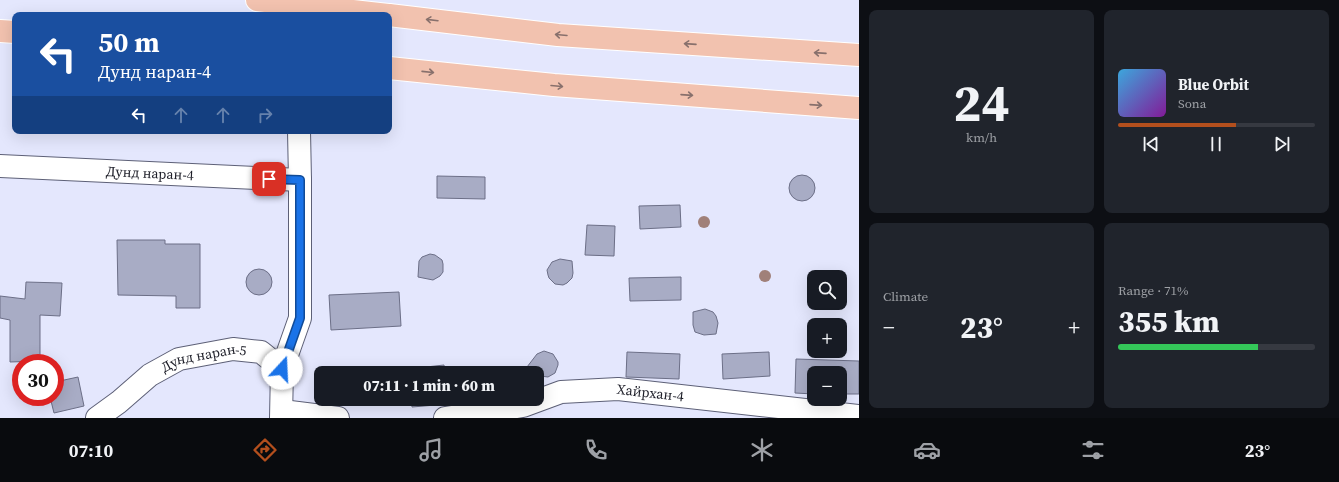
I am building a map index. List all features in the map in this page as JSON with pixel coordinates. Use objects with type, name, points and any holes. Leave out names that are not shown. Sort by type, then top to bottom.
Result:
[{"type":"main road","points":[[257,0],[363,12]]},
{"type":"main road","points":[[392,15],[558,34],[859,56]]},
{"type":"main road","points":[[0,31],[12,32]]},
{"type":"main road","points":[[392,68],[554,86],[859,108]]},
{"type":"street","points":[[299,134],[300,318],[282,369],[282,414],[338,418]]},
{"type":"street","name":"Дунд наран-4","points":[[0,166],[300,180]]},
{"type":"street","name":"Дунд наран-5","points":[[97,418],[119,402],[150,375],[179,359],[233,349],[261,352],[282,369]]},
{"type":"street","name":"Хайрхан-4","points":[[445,418],[523,406],[561,392],[618,389],[859,416]]},
{"type":"building","points":[[802,175],[811,179],[815,188],[811,197],[802,201],[793,197],[789,188],[793,179]]},
{"type":"building","points":[[437,176],[485,177],[485,199],[437,198]]},
{"type":"building","points":[[680,205],[681,227],[640,229],[639,206]]},
{"type":"building","points":[[587,225],[615,226],[614,256],[585,255]]},
{"type":"building","points":[[117,240],[165,240],[165,244],[200,244],[200,308],[176,308],[176,296],[118,295]]},
{"type":"building","points":[[430,254],[435,255],[442,260],[443,264],[443,272],[440,276],[433,280],[418,277],[419,261],[422,257]]},
{"type":"building","points":[[560,259],[572,261],[572,278],[563,285],[555,284],[549,278],[547,270],[552,262]]},
{"type":"building","points":[[259,269],[268,273],[272,282],[268,291],[259,295],[250,291],[246,282],[250,273]]},
{"type":"building","points":[[681,277],[681,300],[630,301],[629,278]]},
{"type":"building","points":[[26,282],[62,283],[60,316],[40,315],[40,354],[12,354],[12,362],[10,362],[10,320],[0,318],[0,296],[25,299]]},
{"type":"building","points":[[399,292],[401,326],[331,330],[329,295]]},
{"type":"building","points":[[705,309],[713,312],[716,316],[718,323],[716,334],[704,335],[695,332],[693,325],[693,312]]},
{"type":"building","points":[[544,351],[553,354],[558,362],[555,373],[548,377],[544,376],[544,366],[528,366],[537,354]]},
{"type":"building","points":[[627,352],[680,354],[679,379],[626,377]]},
{"type":"building","points":[[769,352],[770,376],[723,379],[722,354]]},
{"type":"building","points":[[796,359],[859,361],[859,394],[847,394],[847,366],[807,366],[807,394],[795,393]]},
{"type":"building","points":[[78,377],[84,406],[54,413],[52,406],[64,406],[64,380]]},
{"type":"route","points":[[269,179],[300,180],[300,318],[282,369]]}]
